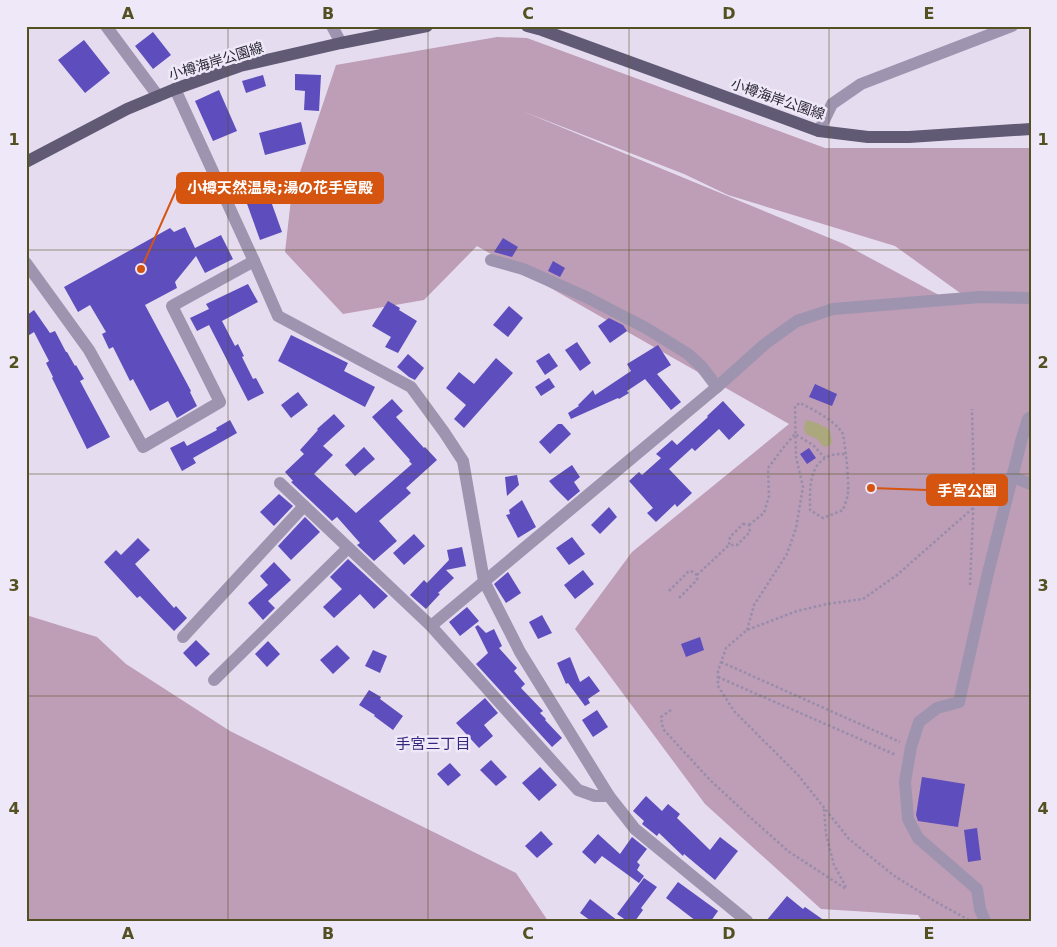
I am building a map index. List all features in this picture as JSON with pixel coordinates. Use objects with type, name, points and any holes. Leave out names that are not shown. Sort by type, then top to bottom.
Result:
[{"type":"main road","name":"小樽海岸公園線","points":[[26,162],[127,109],[175,88],[240,66],[427,26]]},
{"type":"main road","name":"小樽海岸公園線","points":[[527,26],[819,131],[868,137],[909,137],[1031,130]]},
{"type":"street","points":[[106,26],[158,96]]},
{"type":"street","points":[[332,26],[341,43]]},
{"type":"street","points":[[819,131],[832,104],[862,84],[1012,26]]},
{"type":"street","points":[[175,88],[278,316],[412,387],[444,432],[462,462],[484,581],[520,652],[609,796],[636,829],[747,921]]},
{"type":"street","points":[[26,264],[89,350],[143,447],[220,402],[172,306],[254,260]]},
{"type":"street","points":[[490,260],[523,269],[586,297],[646,328],[688,354],[701,366],[717,387]]},
{"type":"street","points":[[430,626],[717,387],[765,344],[797,321],[834,309],[980,297],[1031,298]]},
{"type":"street","points":[[985,921],[980,909],[977,889],[918,838],[908,819],[905,782],[911,747],[919,722],[937,708],[959,702],[1012,477],[1028,419],[1031,417]]},
{"type":"street","points":[[1012,477],[1031,484]]},
{"type":"street","points":[[280,483],[430,626],[578,790],[595,796],[609,796]]},
{"type":"street","points":[[183,637],[304,506]]},
{"type":"street","points":[[214,680],[348,548]]},
{"type":"path","points":[[747,630],[754,605],[787,554],[796,528],[802,486],[796,457],[795,406],[800,403],[823,415],[843,434],[845,454],[848,492],[843,510],[823,518],[810,510],[812,475],[820,462],[825,458],[830,455],[845,454]]},
{"type":"path","points":[[970,592],[973,508],[972,409]]},
{"type":"path","points":[[795,434],[813,445],[825,458]]},
{"type":"path","points":[[678,599],[697,580],[697,575],[729,544],[730,537],[743,524],[749,525],[764,513],[769,496],[768,468],[795,434]]},
{"type":"path","points":[[802,486],[810,487]]},
{"type":"path","points":[[970,921],[893,875],[849,839],[798,775],[734,711],[718,686],[718,671],[726,648],[747,630],[797,611],[827,604],[863,599],[897,575],[973,508]]},
{"type":"path","points":[[729,544],[737,545],[750,532],[749,525]]},
{"type":"path","points":[[669,591],[688,572],[692,571],[697,575]]},
{"type":"path","points":[[721,662],[911,747]]},
{"type":"path","points":[[718,677],[908,761]]},
{"type":"path","points":[[671,710],[661,717],[663,729],[710,780],[788,851],[846,889],[834,865],[826,834],[824,808]]},
{"type":"shaded area","points":[[497,37],[527,38],[825,148],[1031,148],[1031,921],[922,921],[918,915],[821,909],[705,804],[575,629],[632,552],[789,424],[477,246],[424,300],[343,314],[285,252],[291,199],[336,65]],"holes":[[[522,111],[684,174],[728,195],[895,246],[974,303],[950,301],[844,244]]]},
{"type":"shaded area","points":[[806,420],[830,430],[832,442],[830,445],[824,447],[817,439],[806,434],[804,428]]},
{"type":"shaded area","points":[[26,615],[97,637],[126,664],[230,731],[516,873],[548,921],[26,921]]},
{"type":"building","points":[[153,32],[171,55],[153,69],[135,46]]},
{"type":"building","points":[[84,40],[110,73],[85,93],[58,60]]},
{"type":"building","points":[[295,74],[321,75],[319,111],[304,110],[305,91],[295,90]]},
{"type":"building","points":[[263,75],[266,86],[246,93],[242,81]]},
{"type":"building","points":[[219,90],[237,131],[213,141],[195,101]]},
{"type":"building","points":[[301,122],[306,144],[265,155],[259,133]]},
{"type":"building","points":[[268,193],[282,232],[260,240],[246,201]]},
{"type":"building","points":[[185,227],[195,248],[221,235],[233,259],[205,273],[196,256],[175,282],[177,288],[145,305],[191,391],[197,406],[177,418],[168,401],[150,411],[133,379],[130,381],[113,347],[109,349],[102,334],[106,332],[90,305],[78,312],[64,287],[170,228],[174,232]]},
{"type":"building","points":[[503,238],[518,247],[512,257],[494,252]]},
{"type":"building","points":[[553,261],[565,268],[560,277],[548,271]]},
{"type":"building","points":[[248,284],[258,302],[222,321],[235,346],[238,344],[253,379],[256,378],[264,393],[248,401],[209,325],[197,331],[190,318],[209,309],[206,304]]},
{"type":"building","points":[[388,301],[417,321],[398,353],[385,347],[391,337],[372,326]]},
{"type":"building","points":[[509,306],[523,318],[508,337],[493,325]]},
{"type":"building","points":[[34,310],[50,333],[55,331],[66,352],[76,365],[84,379],[80,381],[110,437],[87,449],[52,378],[46,363],[49,361],[34,332],[26,337],[26,316]]},
{"type":"building","points":[[609,318],[623,325],[627,331],[610,343],[598,326]]},
{"type":"building","points":[[291,335],[348,363],[344,371],[375,387],[365,407],[278,361]]},
{"type":"building","points":[[577,342],[591,363],[580,371],[565,350]]},
{"type":"building","points":[[658,345],[671,365],[657,374],[681,402],[671,410],[645,379],[619,399],[571,419],[568,413],[579,406],[593,390],[595,395],[631,371],[627,364]]},
{"type":"building","points":[[549,353],[558,366],[545,375],[536,361]]},
{"type":"building","points":[[408,354],[424,368],[415,380],[397,367]]},
{"type":"building","points":[[496,358],[513,373],[464,428],[454,419],[466,405],[446,388],[459,372],[474,384]]},
{"type":"building","points":[[549,378],[555,387],[541,396],[535,387]]},
{"type":"building","points":[[815,384],[837,394],[832,406],[809,397]]},
{"type":"building","points":[[298,392],[308,405],[291,418],[281,405]]},
{"type":"building","points":[[392,399],[403,411],[396,417],[437,460],[406,488],[411,493],[379,521],[397,541],[374,561],[357,545],[360,543],[337,517],[332,521],[291,482],[293,481],[285,472],[304,454],[300,450],[317,429],[334,414],[345,426],[323,446],[333,455],[314,474],[356,513],[412,464],[372,417]]},
{"type":"building","points":[[723,401],[745,425],[729,440],[719,429],[695,451],[692,448],[669,469],[692,493],[677,507],[675,504],[656,522],[647,513],[653,508],[629,481],[639,472],[642,475],[661,458],[656,454],[672,440],[677,445]]},
{"type":"building","points":[[230,420],[237,433],[193,458],[196,463],[182,471],[170,448],[184,441],[187,446],[217,430],[216,428]]},
{"type":"building","points":[[558,424],[562,424],[571,434],[550,454],[539,442]]},
{"type":"building","points":[[364,447],[375,459],[355,476],[345,465]]},
{"type":"building","points":[[809,448],[816,458],[807,464],[800,454]]},
{"type":"building","points":[[572,465],[580,477],[574,482],[580,491],[568,501],[549,481]]},
{"type":"building","points":[[517,475],[519,485],[507,496],[505,477]]},
{"type":"building","points":[[279,494],[293,506],[274,526],[260,512]]},
{"type":"building","points":[[522,500],[536,527],[518,538],[506,515],[510,514],[509,510]]},
{"type":"building","points":[[609,507],[617,517],[600,534],[591,525]]},
{"type":"building","points":[[305,517],[320,532],[291,560],[278,546]]},
{"type":"building","points":[[414,534],[425,546],[404,565],[393,553]]},
{"type":"building","points":[[572,537],[585,554],[569,565],[556,548]]},
{"type":"building","points":[[138,538],[150,550],[135,564],[174,608],[176,606],[187,618],[174,631],[140,596],[137,598],[104,562],[116,550],[121,555]]},
{"type":"building","points":[[462,547],[466,566],[446,570],[454,578],[438,593],[440,594],[426,609],[410,595],[424,580],[427,583],[449,560],[447,550]]},
{"type":"building","points":[[348,559],[388,596],[374,609],[360,594],[334,618],[323,607],[342,589],[330,577]]},
{"type":"building","points":[[274,562],[291,580],[268,601],[275,608],[263,620],[248,603],[268,585],[260,576]]},
{"type":"building","points":[[583,570],[594,584],[575,599],[564,585]]},
{"type":"building","points":[[508,572],[521,593],[506,603],[494,584]]},
{"type":"building","points":[[467,607],[479,621],[460,636],[449,622]]},
{"type":"building","points":[[542,615],[552,633],[538,639],[529,622]]},
{"type":"building","points":[[478,625],[486,633],[494,629],[502,646],[499,648],[517,668],[514,671],[525,684],[521,688],[543,711],[540,713],[562,738],[552,747],[476,664],[488,653],[475,627]]},
{"type":"building","points":[[700,637],[704,650],[686,657],[681,644]]},
{"type":"building","points":[[196,640],[210,654],[196,667],[183,653]]},
{"type":"building","points":[[268,641],[280,654],[267,667],[255,654]]},
{"type":"building","points":[[337,645],[350,658],[333,674],[320,660]]},
{"type":"building","points":[[373,650],[387,656],[380,673],[365,666]]},
{"type":"building","points":[[570,657],[580,682],[589,676],[600,691],[588,699],[590,703],[585,706],[568,683],[566,684],[557,663]]},
{"type":"building","points":[[369,690],[381,697],[380,699],[403,716],[393,730],[359,705]]},
{"type":"building","points":[[485,698],[498,713],[484,725],[493,736],[479,748],[456,723]]},
{"type":"building","points":[[597,710],[608,727],[593,737],[582,720]]},
{"type":"building","points":[[491,760],[507,777],[496,786],[480,770]]},
{"type":"building","points":[[450,763],[461,775],[448,786],[437,774]]},
{"type":"building","points":[[540,767],[557,785],[539,801],[522,783]]},
{"type":"building","points":[[922,777],[965,784],[958,827],[918,821],[916,815]]},
{"type":"building","points":[[646,796],[662,811],[668,804],[680,814],[677,818],[710,850],[720,837],[738,851],[715,880],[684,854],[683,856],[659,833],[657,836],[642,824],[644,821],[633,811]]},
{"type":"building","points":[[977,828],[981,860],[968,862],[964,830]]},
{"type":"building","points":[[541,831],[553,844],[537,858],[525,846]]},
{"type":"building","points":[[598,834],[620,854],[632,837],[647,849],[637,862],[640,865],[637,870],[644,876],[639,883],[602,856],[595,864],[582,852]]},
{"type":"building","points":[[644,878],[657,887],[641,908],[643,910],[635,921],[627,921],[617,914]]},
{"type":"building","points":[[678,882],[718,911],[711,921],[696,921],[666,898]]},
{"type":"building","points":[[787,896],[803,909],[805,907],[825,921],[766,921]]},
{"type":"building","points":[[590,899],[618,921],[591,921],[580,913]]},
{"type":"place","name":"小樽天然温泉;湯の花手宮殿","points":[[141,269]]},
{"type":"place","name":"手宮公園","points":[[871,488]]},
{"type":"district","name":"手宮三丁目","points":[[433,744]]}]
